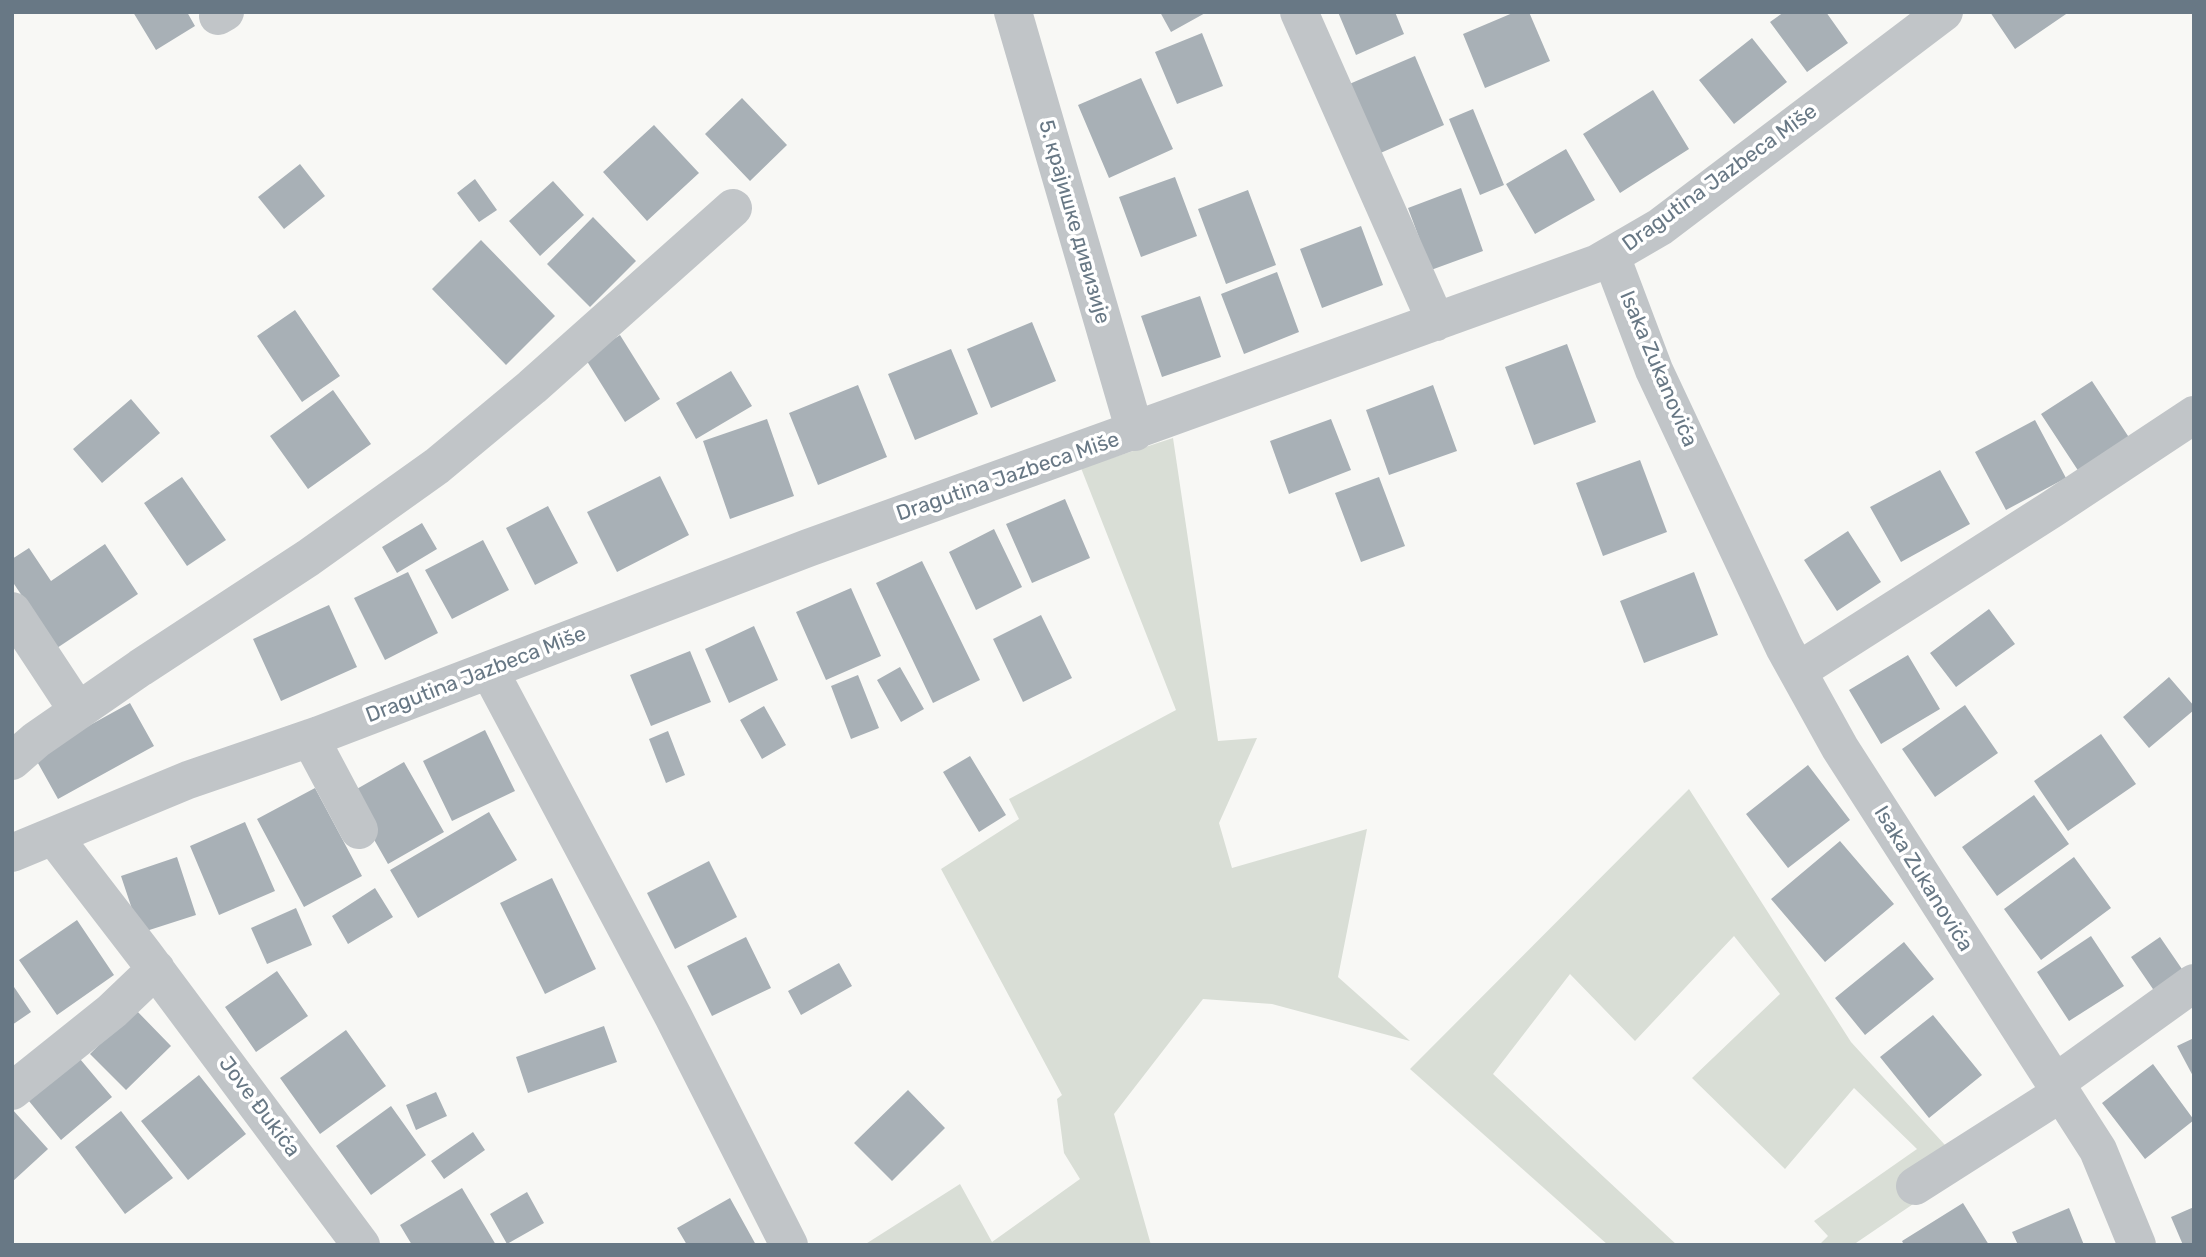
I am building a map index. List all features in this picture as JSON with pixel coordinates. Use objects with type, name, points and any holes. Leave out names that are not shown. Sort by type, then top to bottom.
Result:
[{"type":"street","name":"5. крајишке дивизије","points":[[1013,12],[1135,432]]},
{"type":"street","points":[[1299,12],[1436,322]]},
{"type":"street","name":"Dragutina Jazbeca Miše","points":[[25,842],[188,780],[310,738],[808,548],[1598,264],[1660,227],[1944,12]]},
{"type":"street","points":[[12,761],[36,740],[140,668],[285,574],[438,466],[532,387],[733,208]]},
{"type":"street","name":"Isaka Zukanovića","points":[[1611,256],[1654,370],[1784,647],[1840,748],[2098,1150],[2137,1245]]},
{"type":"street","points":[[1798,671],[2194,415]]},
{"type":"street","points":[[12,611],[78,711]]},
{"type":"street","points":[[489,670],[673,1016],[789,1245]]},
{"type":"street","points":[[310,738],[359,830]]},
{"type":"street","name":"Jove Đukića","points":[[25,842],[156,969],[361,1245]]},
{"type":"street","points":[[12,1091],[112,1011],[156,969]]},
{"type":"street","points":[[1915,1186],[2058,1088],[2194,983]]},
{"type":"shaded area","points":[[1173,438],[1218,741],[1257,738],[1219,823],[1232,868],[1367,829],[1338,977],[1410,1041],[1272,1004],[1203,999],[1114,1114],[1151,1245],[864,1245],[960,1184],[992,1242],[1080,1179],[1064,1153],[1057,1099],[1062,1095],[941,869],[1019,819],[1009,799],[1176,710],[1081,468]]},
{"type":"shaded area","points":[[1689,789],[1851,1042],[1966,1168],[1853,1245],[1819,1245],[1828,1236],[1814,1221],[1917,1149],[1854,1088],[1785,1169],[1692,1078],[1780,994],[1734,936],[1635,1041],[1570,974],[1493,1074],[1677,1245],[1608,1245],[1410,1069]]},
{"type":"building","points":[[133,12],[187,12],[195,26],[156,50]]},
{"type":"building","points":[[1160,12],[1207,12],[1171,32]]},
{"type":"building","points":[[1338,12],[1395,12],[1404,34],[1356,55]]},
{"type":"building","points":[[1515,12],[1529,12],[1550,61],[1485,88],[1463,34]]},
{"type":"building","points":[[1784,12],[1826,12],[1848,43],[1807,72],[1770,22]]},
{"type":"building","points":[[1990,12],[2069,12],[2015,49]]},
{"type":"building","points":[[1202,33],[1223,86],[1177,104],[1155,52]]},
{"type":"building","points":[[1752,38],[1787,82],[1734,124],[1699,80]]},
{"type":"building","points":[[1415,56],[1444,125],[1376,155],[1347,85]]},
{"type":"building","points":[[1141,78],[1173,149],[1109,178],[1078,105]]},
{"type":"building","points":[[1653,90],[1689,149],[1620,193],[1583,134]]},
{"type":"building","points":[[742,98],[787,145],[750,181],[705,134]]},
{"type":"building","points":[[1473,109],[1504,185],[1480,195],[1449,119]]},
{"type":"building","points":[[654,125],[699,173],[647,221],[603,172]]},
{"type":"building","points":[[1566,149],[1595,200],[1535,234],[1506,184]]},
{"type":"building","points":[[300,164],[325,196],[284,229],[258,197]]},
{"type":"building","points":[[1175,177],[1197,236],[1141,257],[1119,197]]},
{"type":"building","points":[[475,179],[497,210],[479,222],[457,193]]},
{"type":"building","points":[[553,181],[584,215],[540,256],[509,221]]},
{"type":"building","points":[[1461,188],[1483,251],[1431,270],[1408,208]]},
{"type":"building","points":[[1248,190],[1276,265],[1226,284],[1198,209]]},
{"type":"building","points":[[593,217],[636,261],[590,307],[547,264]]},
{"type":"building","points":[[1361,226],[1383,285],[1322,308],[1300,249]]},
{"type":"building","points":[[481,240],[555,316],[506,365],[432,289]]},
{"type":"building","points":[[1277,272],[1299,332],[1244,354],[1221,294]]},
{"type":"building","points":[[1200,296],[1221,357],[1162,377],[1141,316]]},
{"type":"building","points":[[295,310],[340,376],[302,402],[257,336]]},
{"type":"building","points":[[1032,322],[1056,381],[991,408],[967,349]]},
{"type":"building","points":[[620,335],[660,399],[625,422],[585,358]]},
{"type":"building","points":[[1567,344],[1596,422],[1534,445],[1505,367]]},
{"type":"building","points":[[951,349],[978,414],[915,440],[888,374]]},
{"type":"building","points":[[731,371],[752,406],[696,439],[676,403]]},
{"type":"building","points":[[2092,381],[2130,439],[2079,472],[2041,414]]},
{"type":"building","points":[[858,385],[887,457],[818,485],[789,413]]},
{"type":"building","points":[[1433,385],[1457,451],[1389,475],[1366,410]]},
{"type":"building","points":[[333,390],[371,444],[308,489],[270,436]]},
{"type":"building","points":[[131,399],[160,433],[102,483],[73,449]]},
{"type":"building","points":[[767,419],[794,496],[730,519],[703,441]]},
{"type":"building","points":[[1331,419],[1351,470],[1289,494],[1270,441]]},
{"type":"building","points":[[2035,420],[2066,478],[2006,510],[1975,452]]},
{"type":"building","points":[[1640,460],[1667,532],[1603,556],[1576,483]]},
{"type":"building","points":[[1940,470],[1970,524],[1901,562],[1870,507]]},
{"type":"building","points":[[660,476],[689,535],[617,572],[587,512]]},
{"type":"building","points":[[182,477],[226,540],[187,566],[144,503]]},
{"type":"building","points":[[1379,477],[1405,546],[1361,562],[1335,493]]},
{"type":"building","points":[[1065,499],[1090,558],[1032,583],[1006,524]]},
{"type":"building","points":[[548,506],[578,563],[535,585],[506,528]]},
{"type":"building","points":[[422,523],[437,549],[397,573],[382,547]]},
{"type":"building","points":[[994,529],[1022,587],[976,610],[949,552]]},
{"type":"building","points":[[1848,531],[1881,582],[1837,611],[1804,560]]},
{"type":"building","points":[[483,540],[509,590],[452,619],[425,570]]},
{"type":"building","points":[[105,544],[138,594],[57,648],[12,581],[12,559],[29,548],[51,581]]},
{"type":"building","points":[[922,561],[980,680],[933,703],[876,583]]},
{"type":"building","points":[[408,572],[438,633],[385,660],[354,598]]},
{"type":"building","points":[[1694,572],[1718,635],[1644,663],[1620,601]]},
{"type":"building","points":[[851,588],[881,656],[826,680],[796,612]]},
{"type":"building","points":[[329,605],[357,667],[281,701],[253,639]]},
{"type":"building","points":[[1989,609],[2015,644],[1956,687],[1930,653]]},
{"type":"building","points":[[1041,615],[1072,678],[1023,702],[993,639]]},
{"type":"building","points":[[754,626],[778,680],[729,703],[705,649]]},
{"type":"building","points":[[690,651],[711,702],[651,726],[630,675]]},
{"type":"building","points":[[1908,655],[1940,709],[1881,744],[1849,690]]},
{"type":"building","points":[[900,667],[924,709],[901,722],[877,680]]},
{"type":"building","points":[[858,675],[879,728],[851,739],[831,686]]},
{"type":"building","points":[[2169,677],[2194,706],[2194,710],[2149,748],[2123,717]]},
{"type":"building","points":[[130,703],[154,746],[58,799],[34,756]]},
{"type":"building","points":[[1965,705],[1998,753],[1935,797],[1902,749]]},
{"type":"building","points":[[764,706],[786,745],[762,759],[740,720]]},
{"type":"building","points":[[485,730],[515,791],[452,821],[423,761]]},
{"type":"building","points":[[668,731],[685,775],[666,783],[649,739]]},
{"type":"building","points":[[2101,734],[2136,784],[2068,831],[2034,781]]},
{"type":"building","points":[[970,756],[1006,815],[979,832],[943,772]]},
{"type":"building","points":[[404,762],[444,832],[388,864],[348,794]]},
{"type":"building","points":[[1808,765],[1850,820],[1788,868],[1746,814]]},
{"type":"building","points":[[315,788],[362,876],[304,907],[257,819]]},
{"type":"building","points":[[2034,795],[2069,844],[1997,896],[1962,847]]},
{"type":"building","points":[[489,812],[517,860],[418,918],[390,870]]},
{"type":"building","points":[[245,822],[275,891],[219,915],[190,846]]},
{"type":"building","points":[[1840,841],[1894,904],[1825,962],[1771,899]]},
{"type":"building","points":[[177,857],[196,915],[140,933],[121,876]]},
{"type":"building","points":[[2074,857],[2111,908],[2041,960],[2004,909]]},
{"type":"building","points":[[709,861],[737,917],[675,949],[647,893]]},
{"type":"building","points":[[552,878],[596,969],[545,994],[500,903]]},
{"type":"building","points":[[375,888],[393,917],[348,944],[332,916]]},
{"type":"building","points":[[296,908],[312,945],[267,964],[251,928]]},
{"type":"building","points":[[77,920],[114,975],[57,1015],[19,960]]},
{"type":"building","points":[[2091,936],[2124,986],[2069,1021],[2037,972]]},
{"type":"building","points":[[746,937],[771,988],[712,1016],[687,966]]},
{"type":"building","points":[[2160,937],[2184,972],[2155,992],[2131,957]]},
{"type":"building","points":[[1904,942],[1934,979],[1865,1035],[1835,998]]},
{"type":"building","points":[[839,963],[852,986],[801,1015],[788,991]]},
{"type":"building","points":[[277,971],[308,1016],[256,1052],[225,1007]]},
{"type":"building","points":[[12,984],[31,1012],[12,1025]]},
{"type":"building","points":[[135,1009],[171,1046],[126,1090],[90,1054]]},
{"type":"building","points":[[1933,1015],[1982,1075],[1929,1118],[1880,1057]]},
{"type":"building","points":[[604,1026],[617,1062],[528,1093],[516,1057]]},
{"type":"building","points":[[346,1030],[386,1086],[320,1134],[280,1078]]},
{"type":"building","points":[[2194,1038],[2194,1078],[2177,1046]]},
{"type":"building","points":[[75,1053],[112,1097],[61,1140],[24,1095]]},
{"type":"building","points":[[2153,1064],[2194,1120],[2145,1159],[2102,1103]]},
{"type":"building","points":[[199,1075],[246,1134],[188,1180],[141,1121]]},
{"type":"building","points":[[908,1090],[945,1128],[892,1181],[854,1143]]},
{"type":"building","points":[[436,1092],[447,1116],[416,1130],[406,1105]]},
{"type":"building","points":[[391,1106],[426,1155],[371,1195],[336,1146]]},
{"type":"building","points":[[12,1109],[48,1149],[12,1182]]},
{"type":"building","points":[[121,1111],[173,1178],[125,1214],[75,1147]]},
{"type":"building","points":[[473,1132],[485,1150],[444,1179],[431,1161]]},
{"type":"building","points":[[462,1188],[496,1245],[412,1245],[400,1225]]},
{"type":"building","points":[[527,1192],[544,1223],[507,1244],[490,1214]]},
{"type":"building","points":[[730,1198],[756,1245],[687,1245],[677,1228]]},
{"type":"building","points":[[1963,1203],[1989,1245],[1904,1245],[1902,1241]]},
{"type":"building","points":[[2194,1207],[2194,1245],[2183,1245],[2171,1217]]},
{"type":"building","points":[[2069,1208],[2084,1245],[2018,1245],[2012,1232]]}]
